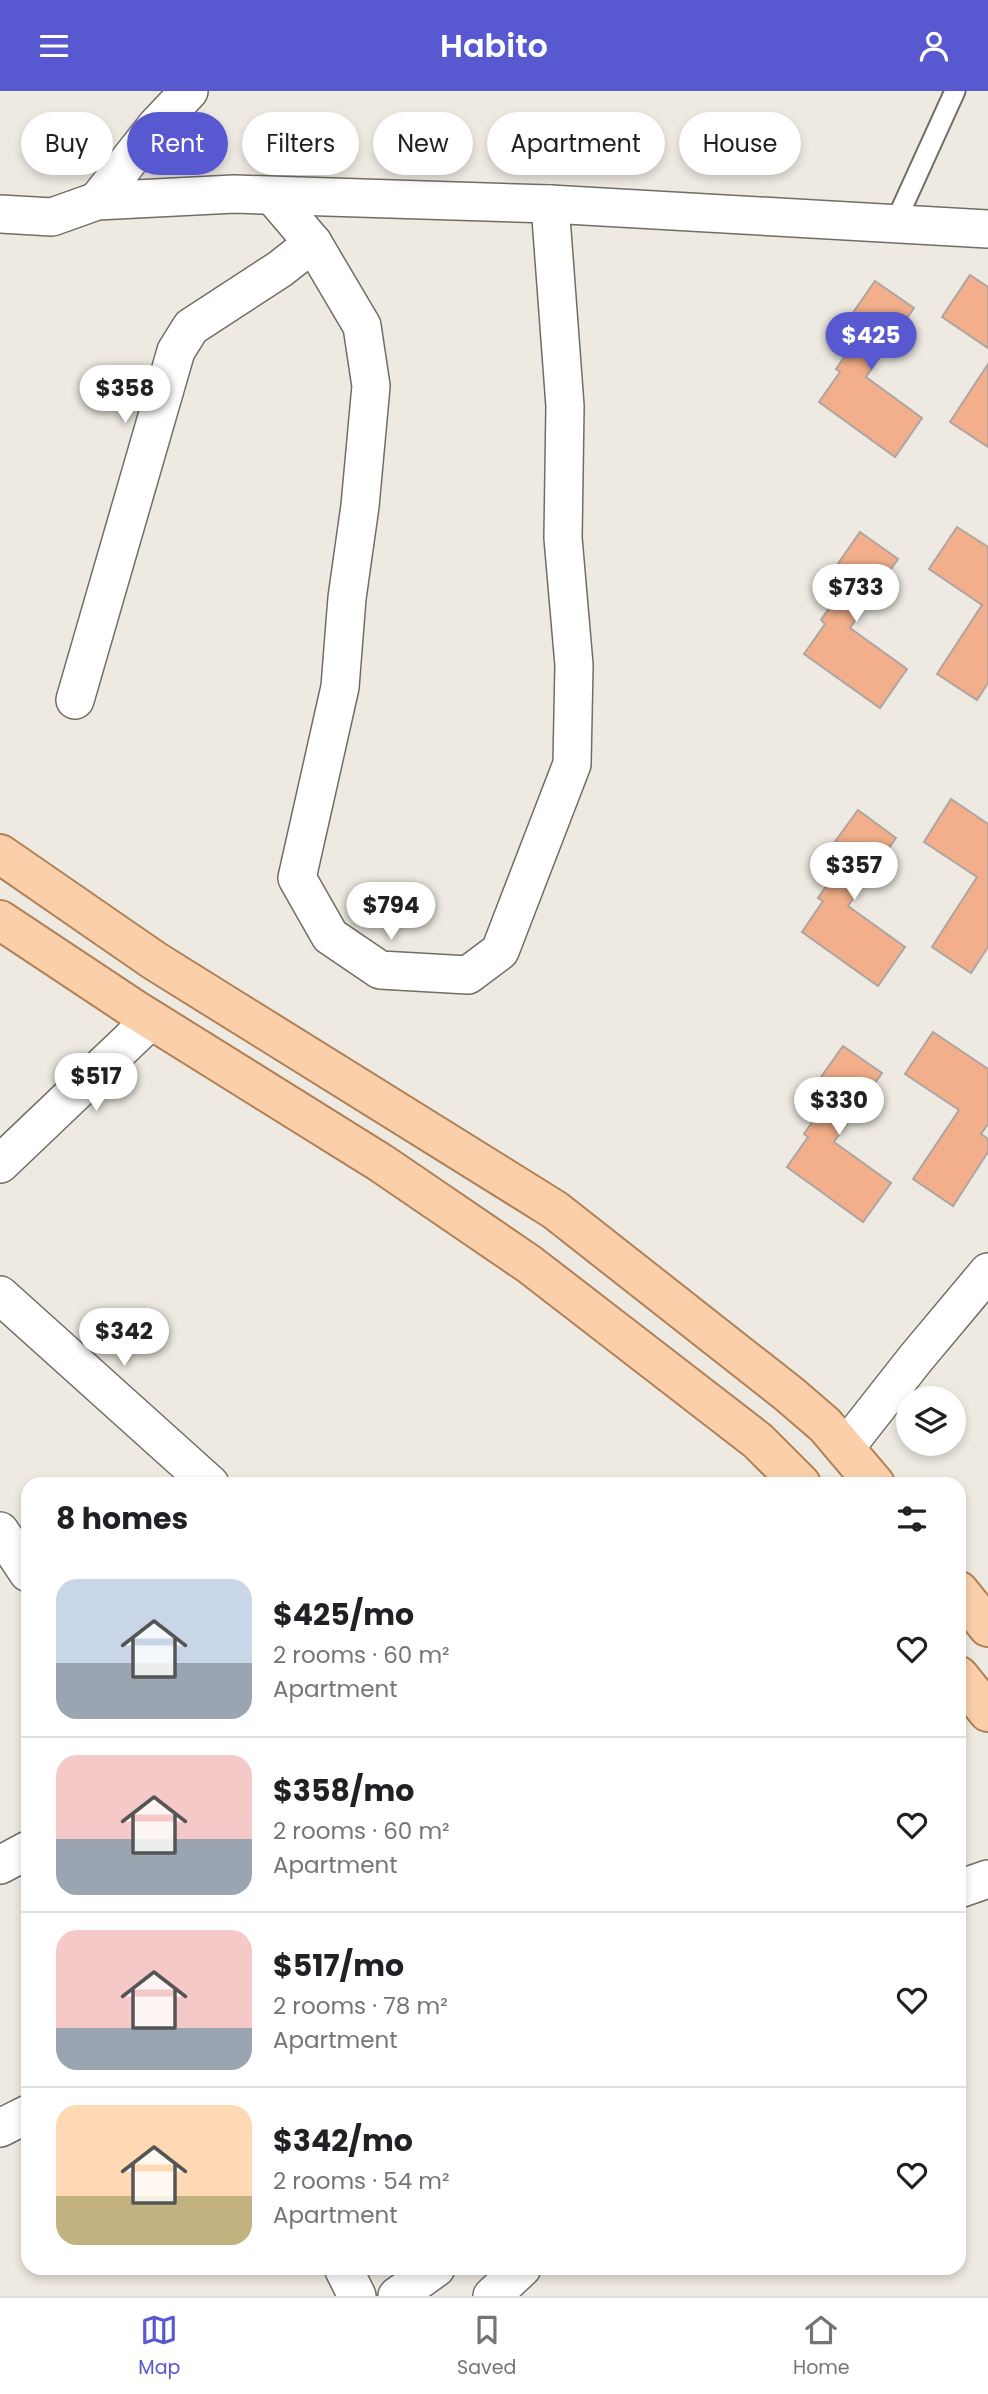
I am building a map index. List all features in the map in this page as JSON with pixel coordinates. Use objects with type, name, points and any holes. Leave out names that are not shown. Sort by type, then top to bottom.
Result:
[{"type":"main road","points":[[0,854],[155,961],[555,1210],[836,1436],[869,1477]]},
{"type":"main road","points":[[0,920],[151,1020],[381,1163],[528,1264],[758,1441],[795,1477]]},
{"type":"main road","points":[[797,1477],[836,1436]]},
{"type":"main road","points":[[966,1600],[988,1627]]},
{"type":"main road","points":[[966,1684],[988,1712]]},
{"type":"street","points":[[97,201],[156,126],[189,91]]},
{"type":"street","points":[[0,214],[52,217],[97,201],[234,194],[550,204],[988,229]]},
{"type":"street","points":[[273,196],[313,243],[362,326],[371,387],[340,687],[297,878],[330,936],[380,970],[468,975],[500,951],[572,764],[575,665],[563,538],[565,406],[550,204]]},
{"type":"street","points":[[75,700],[176,352],[191,327],[280,269],[313,243]]},
{"type":"street","points":[[0,1164],[151,1020]]},
{"type":"street","points":[[836,1436],[916,1358],[988,1272]]},
{"type":"street","points":[[0,1295],[202,1477]]},
{"type":"street","points":[[0,1531],[21,1562]]},
{"type":"street","points":[[0,1865],[21,1854]]},
{"type":"street","points":[[966,1887],[988,1879]]},
{"type":"street","points":[[0,2128],[21,2118]]},
{"type":"street","points":[[346,2275],[357,2296]]},
{"type":"street","points":[[397,2296],[426,2275]]},
{"type":"street","points":[[492,2296],[514,2275]]},
{"type":"lane","points":[[895,223],[955,91]]},
{"type":"building","points":[[970,275],[988,287],[988,348],[942,317]]},
{"type":"building","points":[[875,281],[914,308],[866,377],[922,418],[895,457],[819,402],[840,372],[836,369],[849,350],[834,340]]},
{"type":"building","points":[[988,364],[988,447],[950,422]]},
{"type":"building","points":[[957,527],[988,547],[988,683],[977,700],[937,674],[982,605],[929,569]]},
{"type":"building","points":[[860,532],[898,559],[850,628],[907,669],[880,708],[804,654],[825,624],[821,620],[834,601],[819,591]]},
{"type":"building","points":[[951,799],[988,824],[988,947],[971,973],[932,947],[977,877],[924,842]]},
{"type":"building","points":[[858,810],[896,838],[848,906],[905,947],[878,986],[802,932],[823,901],[818,898],[831,879],[816,868]]},
{"type":"building","points":[[933,1032],[988,1069],[988,1124],[981,1134],[988,1139],[988,1152],[953,1206],[913,1179],[959,1110],[905,1074]]},
{"type":"building","points":[[843,1046],[882,1073],[834,1142],[891,1183],[863,1222],[787,1167],[808,1137],[804,1134],[817,1115],[802,1104]]}]
